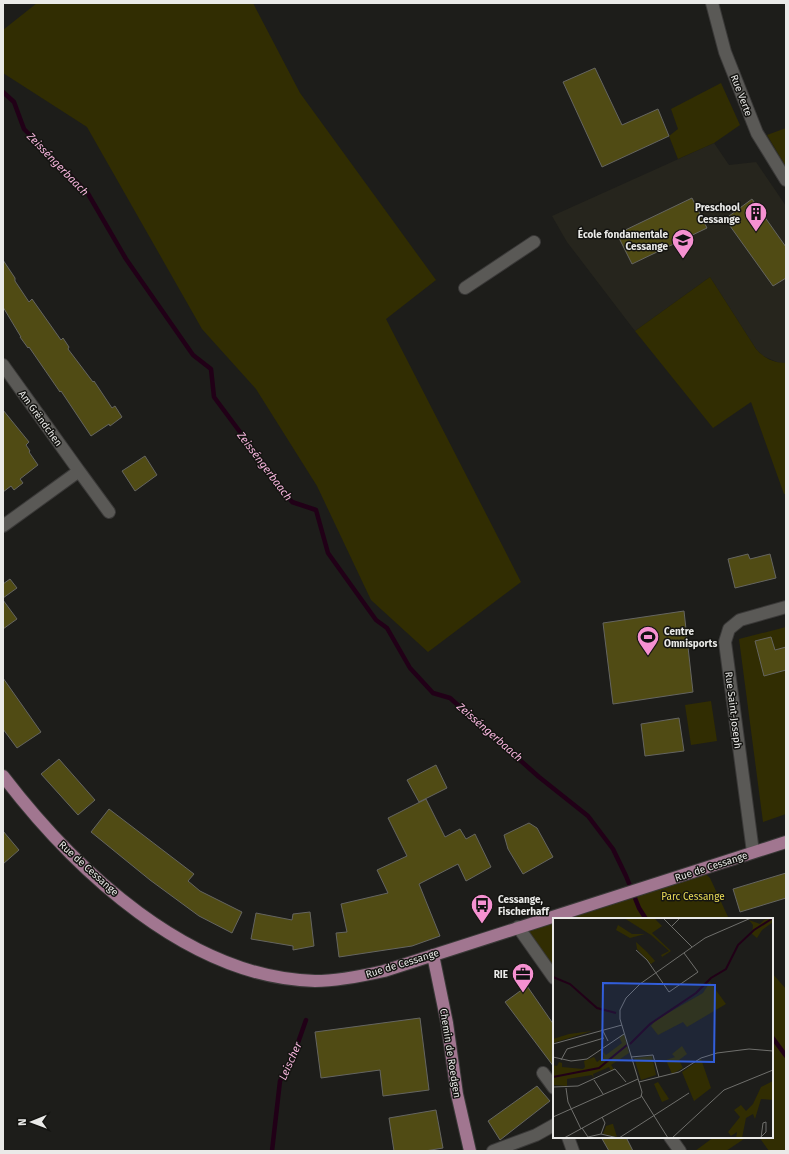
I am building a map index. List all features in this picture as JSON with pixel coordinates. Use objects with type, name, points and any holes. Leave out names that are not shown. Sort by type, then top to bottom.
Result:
[{"type":"main road","name":"Rue de Cessange","points":[[3,776],[48,831],[91,872],[145,917],[192,946],[232,964],[274,976],[316,981],[368,974],[433,955],[786,842]]},
{"type":"main road","name":"Chemin de Roedgen","points":[[433,955],[440,983],[447,1023],[457,1094],[470,1151]]},
{"type":"street","name":"Rue Verte","points":[[712,3],[727,57],[757,133],[786,180]]},
{"type":"street","points":[[465,288],[534,242]]},
{"type":"street","name":"Am Grëndchen","points":[[3,366],[109,512]]},
{"type":"street","points":[[3,526],[79,470]]},
{"type":"street","name":"Rue Saint-Joseph","points":[[752,852],[726,642],[729,629],[740,620],[786,607]]},
{"type":"street","points":[[518,927],[553,977]]},
{"type":"street","points":[[543,1073],[553,1087]]},
{"type":"street","points":[[492,1151],[536,1135],[553,1126]]},
{"type":"street","points":[[568,1138],[573,1151]]},
{"type":"street","points":[[671,1138],[680,1151]]},
{"type":"shaded area","name":"École fondamentale Cessange","points":[[714,143],[729,165],[756,162],[786,206],[786,363],[779,363],[763,356],[756,349],[710,277],[635,331],[567,242],[552,216]]},
{"type":"green space","points":[[37,3],[253,3],[300,93],[436,280],[386,319],[521,582],[428,652],[371,600],[317,486],[256,389],[202,329],[87,127],[3,73],[3,30]]},
{"type":"green space","points":[[721,83],[740,125],[714,143],[678,159],[669,136],[678,129],[671,109]]},
{"type":"green space","points":[[786,128],[786,167],[767,135]]},
{"type":"green space","points":[[710,277],[756,349],[769,359],[786,363],[786,494],[784,494],[751,402],[713,428],[635,331]]},
{"type":"green space","points":[[786,627],[786,814],[763,822],[739,639]]},
{"type":"green space","points":[[711,701],[717,741],[691,745],[685,705]]},
{"type":"green space","name":"Parc Cessange","points":[[700,869],[710,878],[729,918],[553,918],[553,977],[518,927]]},
{"type":"green space","points":[[773,974],[786,989],[786,1151],[769,1151],[760,1138],[773,1138]]},
{"type":"green space","points":[[713,1138],[746,1138],[726,1151],[695,1151]]},
{"type":"building","points":[[595,68],[622,125],[658,109],[669,136],[602,167],[563,82]]},
{"type":"building","points":[[692,198],[707,228],[632,264],[617,234]]},
{"type":"building","name":"Preschool Cessange","points":[[752,199],[786,247],[786,278],[773,286],[725,219]]},
{"type":"building","points":[[3,260],[29,302],[32,299],[61,340],[63,338],[69,347],[68,349],[93,382],[94,381],[112,408],[115,406],[122,417],[110,426],[109,424],[91,436],[61,391],[60,392],[29,347],[28,348],[20,337],[3,307]]},
{"type":"building","points":[[3,410],[29,442],[26,445],[38,465],[20,479],[23,483],[14,490],[11,486],[3,492]]},
{"type":"building","points":[[145,456],[157,475],[135,491],[122,471]]},
{"type":"building","points":[[748,554],[750,559],[770,554],[776,578],[735,588],[728,559]]},
{"type":"building","points":[[10,579],[17,588],[3,598],[3,584]]},
{"type":"building","points":[[3,600],[17,619],[3,629]]},
{"type":"building","name":"Centre Omnisports","points":[[684,611],[693,692],[613,704],[603,623]]},
{"type":"building","points":[[771,637],[775,650],[786,647],[786,670],[764,676],[755,641]]},
{"type":"building","points":[[3,678],[41,732],[17,748],[3,729]]},
{"type":"building","points":[[679,718],[684,751],[645,756],[641,724]]},
{"type":"building","points":[[59,759],[95,800],[78,815],[41,774]]},
{"type":"building","points":[[436,765],[447,788],[419,802],[407,780]]},
{"type":"building","points":[[426,799],[445,837],[460,829],[466,839],[475,834],[491,867],[466,881],[458,864],[419,884],[440,936],[412,946],[339,957],[336,933],[347,932],[341,904],[388,893],[377,870],[407,856],[388,818]]},
{"type":"building","points":[[109,809],[194,874],[188,881],[200,891],[242,912],[232,933],[199,916],[150,880],[91,832]]},
{"type":"building","points":[[529,823],[537,828],[553,857],[523,874],[508,849],[504,835]]},
{"type":"building","points":[[3,831],[19,850],[3,864]]},
{"type":"building","points":[[786,873],[786,898],[740,912],[733,889]]},
{"type":"building","points":[[310,912],[314,946],[293,950],[293,946],[251,939],[256,913],[292,920],[293,914]]},
{"type":"building","points":[[527,986],[553,1024],[553,1066],[505,1002]]},
{"type":"building","points":[[420,1018],[429,1090],[383,1096],[380,1070],[321,1078],[315,1032]]},
{"type":"building","points":[[537,1086],[550,1101],[500,1140],[488,1121]]},
{"type":"building","points":[[436,1110],[443,1148],[425,1151],[394,1151],[389,1118]]},
{"type":"building","points":[[602,1138],[626,1138],[633,1151],[609,1151]]},
{"type":"waterway","name":"Zeisséngerbaach","points":[[3,92],[14,102],[24,129],[87,192],[126,259],[193,355],[211,369],[214,397],[292,502],[316,510],[328,553],[376,620],[387,628],[410,668],[433,693],[450,698],[539,777],[588,816],[613,849],[639,908],[645,918]]},
{"type":"waterway","name":"Leischer","points":[[272,1151],[280,1081],[294,1054],[306,1020]]},
{"type":"waterway","name":"Zeisséngerbaach","points":[[773,1038],[786,1056]]},
{"type":"place","name":"Preschool Cessange","points":[[756,232]]},
{"type":"place","name":"École fondamentale Cessange","points":[[683,260]]},
{"type":"place","name":"Centre Omnisports","points":[[648,656]]},
{"type":"place","name":"Cessange, Fischerhaff","points":[[482,924]]},
{"type":"place","name":"RIE","points":[[523,994]]}]
